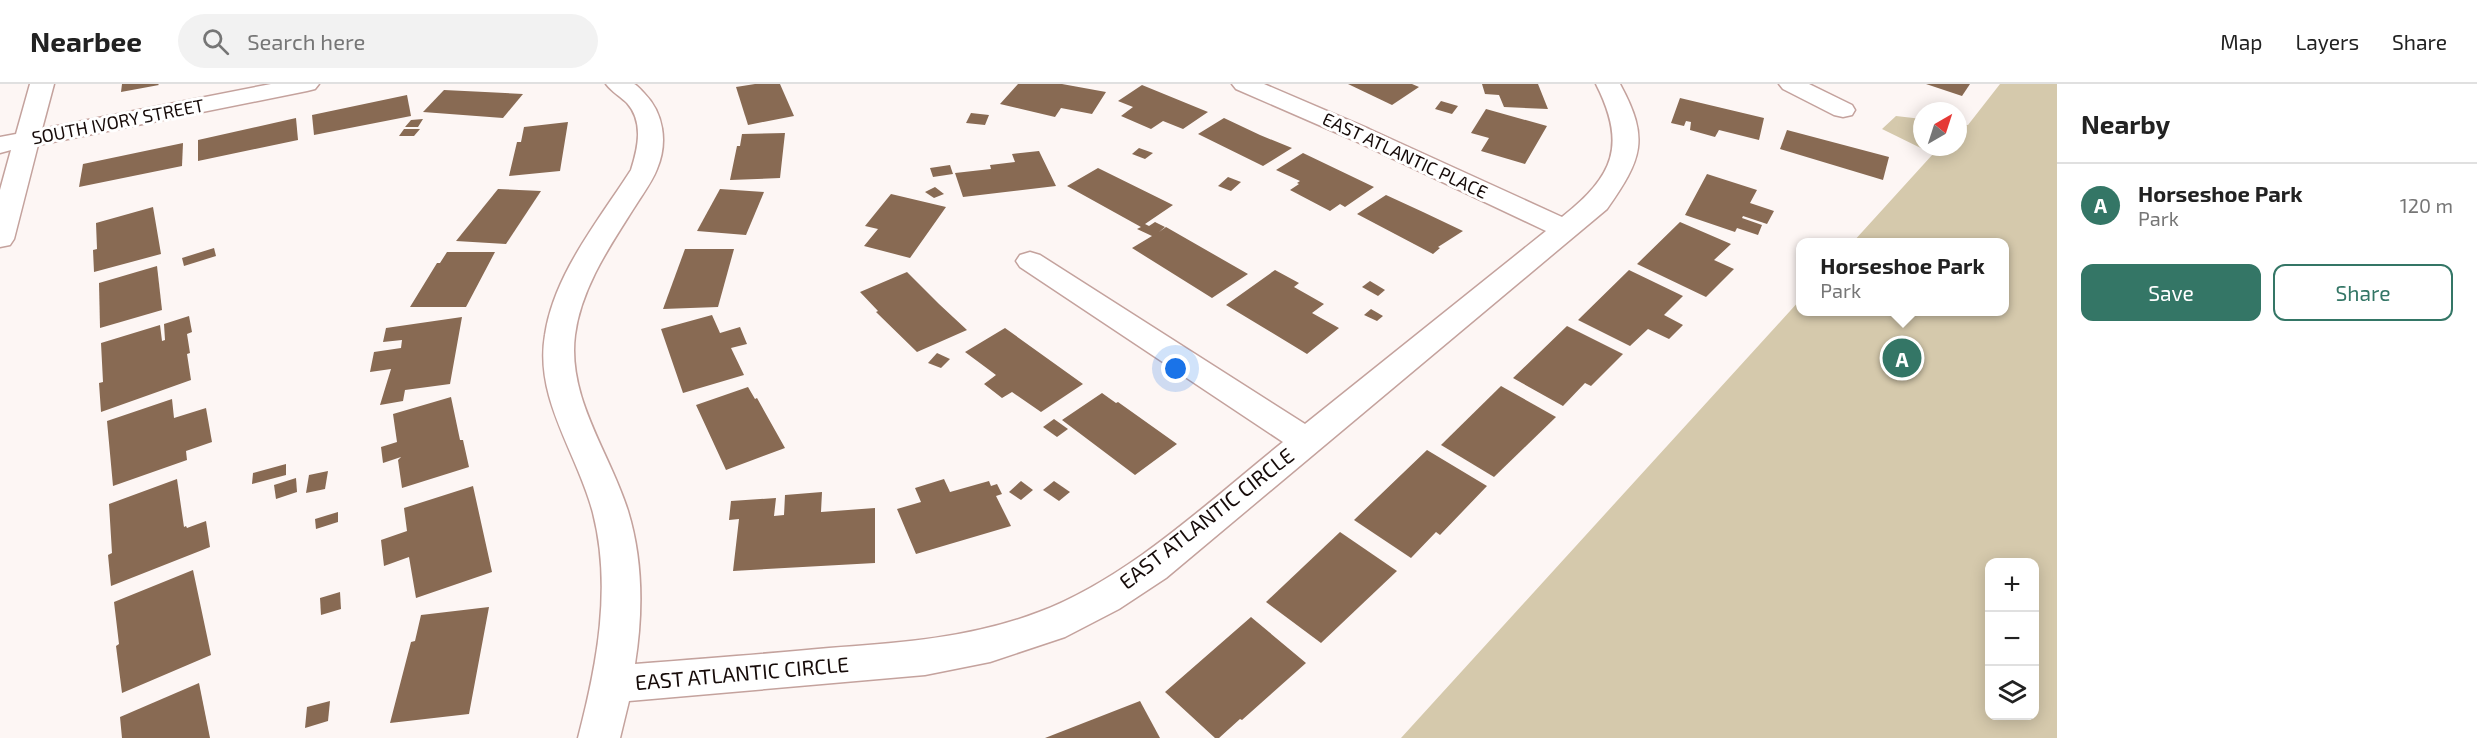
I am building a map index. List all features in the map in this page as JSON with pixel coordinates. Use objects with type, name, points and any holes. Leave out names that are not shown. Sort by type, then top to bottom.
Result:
[{"type":"street","points":[[0,239],[42,84]]},
{"type":"street","name":"SOUTH IVORY STREET","points":[[0,145],[307,84]]},
{"type":"street","points":[[599,738],[613,684],[621,621],[620,564],[611,513],[570,410],[560,366],[560,338],[565,310],[576,283],[645,170],[651,150],[652,131],[647,114],[637,99],[618,84]]},
{"type":"street","name":"EAST ATLANTIC PLACE","points":[[1244,84],[1565,229]]},
{"type":"street","name":"EAST ATLANTIC CIRCLE","points":[[613,684],[926,658],[990,645],[1050,625],[1105,598],[1153,567],[1597,203],[1616,178],[1626,152],[1626,123],[1621,106],[1608,84]]},
{"type":"street","points":[[1791,84],[1844,110]]},
{"type":"street","points":[[1030,261],[1307,441]]},
{"type":"shaded area","points":[[2000,84],[2057,84],[2057,738],[1401,738],[1796,304],[1796,316],[2009,316],[2009,238],[1857,238],[1931,156],[1967,156],[1967,125]]},
{"type":"shaded area","points":[[1896,116],[1913,118],[1913,144],[1882,129]]},
{"type":"building","points":[[122,84],[158,84],[159,85],[121,92]]},
{"type":"building","points":[[780,84],[794,116],[748,125],[736,87]]},
{"type":"building","points":[[1018,84],[1062,84],[1106,92],[1092,114],[1061,108],[1055,117],[1000,104]]},
{"type":"building","points":[[1348,84],[1412,84],[1419,87],[1392,105]]},
{"type":"building","points":[[1482,84],[1538,84],[1548,109],[1504,107],[1499,95],[1485,94]]},
{"type":"building","points":[[1926,84],[1970,84],[1962,96]]},
{"type":"building","points":[[1142,85],[1208,112],[1183,129],[1163,121],[1151,129],[1121,116],[1133,107],[1118,101]]},
{"type":"building","points":[[444,90],[523,94],[503,118],[423,112]]},
{"type":"building","points":[[407,95],[411,116],[314,135],[312,115]]},
{"type":"building","points":[[1680,98],[1764,118],[1759,140],[1719,130],[1715,137],[1690,130],[1691,122],[1686,121],[1684,126],[1671,123]]},
{"type":"building","points":[[1441,101],[1458,106],[1452,114],[1435,109]]},
{"type":"building","points":[[1486,109],[1547,126],[1525,164],[1481,151],[1489,138],[1471,133]]},
{"type":"building","points":[[971,113],[989,115],[985,125],[966,123]]},
{"type":"building","points":[[296,118],[298,140],[198,161],[198,140]]},
{"type":"building","points":[[1224,118],[1292,148],[1263,166],[1198,134]]},
{"type":"building","points":[[423,119],[418,127],[405,127],[411,120]]},
{"type":"building","points":[[568,122],[560,171],[509,176],[517,142],[521,142],[524,127]]},
{"type":"building","points":[[404,129],[420,129],[414,136],[399,136]]},
{"type":"building","points":[[1787,130],[1889,157],[1883,180],[1780,149]]},
{"type":"building","points":[[785,133],[780,178],[730,180],[737,146],[740,146],[742,134]]},
{"type":"building","points":[[183,143],[182,166],[79,187],[83,164]]},
{"type":"building","points":[[1139,148],[1153,153],[1145,159],[1132,154]]},
{"type":"building","points":[[1039,151],[1056,186],[963,197],[955,173],[991,169],[990,165],[1015,162],[1012,154]]},
{"type":"building","points":[[1303,153],[1374,187],[1345,207],[1340,204],[1330,211],[1290,190],[1300,181],[1276,170]]},
{"type":"building","points":[[950,165],[953,174],[933,177],[930,168]]},
{"type":"building","points":[[1098,168],[1173,205],[1145,224],[1149,226],[1155,222],[1165,227],[1159,232],[1166,227],[1248,274],[1212,298],[1132,248],[1152,236],[1137,229],[1141,227],[1067,186]]},
{"type":"building","points":[[1707,174],[1757,190],[1750,203],[1774,211],[1767,224],[1743,216],[1742,218],[1762,225],[1758,235],[1737,228],[1735,232],[1685,215]]},
{"type":"building","points":[[1228,177],[1241,182],[1231,191],[1218,186]]},
{"type":"building","points":[[935,187],[944,194],[934,198],[925,192]]},
{"type":"building","points":[[498,189],[541,191],[506,244],[456,241]]},
{"type":"building","points":[[720,189],[764,192],[746,235],[697,231]]},
{"type":"building","points":[[891,194],[946,207],[910,258],[864,246],[878,229],[865,226]]},
{"type":"building","points":[[1386,195],[1463,231],[1438,247],[1440,248],[1433,254],[1357,214]]},
{"type":"building","points":[[153,207],[161,254],[94,272],[93,250],[97,249],[96,223]]},
{"type":"building","points":[[1680,222],[1731,244],[1714,260],[1734,269],[1706,297],[1637,264]]},
{"type":"building","points":[[214,248],[216,256],[184,266],[182,258]]},
{"type":"building","points":[[685,249],[734,249],[718,307],[663,309]]},
{"type":"building","points":[[447,252],[495,252],[466,307],[410,307],[437,263],[440,263]]},
{"type":"building","points":[[157,266],[162,310],[100,328],[99,283]]},
{"type":"building","points":[[1275,270],[1299,283],[1294,287],[1324,304],[1312,313],[1339,328],[1307,354],[1226,305]]},
{"type":"building","points":[[1629,270],[1683,296],[1664,315],[1683,325],[1669,339],[1648,329],[1630,346],[1578,320]]},
{"type":"building","points":[[907,272],[967,330],[917,352],[876,312],[878,311],[860,292]]},
{"type":"building","points":[[1370,281],[1385,290],[1378,296],[1362,287]]},
{"type":"building","points":[[1371,309],[1383,316],[1377,321],[1364,315]]},
{"type":"building","points":[[712,315],[720,333],[740,327],[747,344],[731,348],[744,375],[683,393],[661,329]]},
{"type":"building","points":[[189,316],[192,332],[187,334],[190,353],[187,354],[191,380],[101,412],[99,383],[103,382],[101,343],[160,325],[162,341],[165,340],[164,324]]},
{"type":"building","points":[[462,317],[450,384],[405,390],[403,401],[380,405],[391,369],[370,372],[374,352],[401,348],[402,340],[383,342],[386,328]]},
{"type":"building","points":[[1567,326],[1623,354],[1591,386],[1585,383],[1563,406],[1513,378]]},
{"type":"building","points":[[1005,328],[1083,384],[1041,412],[1012,392],[1002,398],[984,384],[996,375],[965,352]]},
{"type":"building","points":[[937,353],[950,359],[941,368],[928,363]]},
{"type":"building","points":[[1501,386],[1556,417],[1494,477],[1441,445]]},
{"type":"building","points":[[748,387],[755,399],[757,398],[785,448],[726,470],[696,405]]},
{"type":"building","points":[[1102,393],[1177,444],[1135,475],[1062,420]]},
{"type":"building","points":[[451,397],[460,440],[463,440],[469,467],[402,488],[398,460],[401,457],[383,463],[381,447],[397,442],[393,414]]},
{"type":"building","points":[[172,399],[174,418],[206,408],[212,442],[186,451],[187,460],[113,486],[107,421]]},
{"type":"building","points":[[1054,419],[1068,429],[1057,437],[1043,427]]},
{"type":"building","points":[[1427,450],[1487,486],[1440,535],[1436,532],[1411,558],[1354,520]]},
{"type":"building","points":[[286,464],[286,475],[252,484],[253,473]]},
{"type":"building","points":[[328,471],[325,489],[306,493],[309,475]]},
{"type":"building","points":[[296,478],[297,492],[276,499],[274,485]]},
{"type":"building","points":[[177,479],[184,527],[206,521],[210,547],[111,586],[108,555],[112,553],[109,504]]},
{"type":"building","points":[[944,479],[950,492],[989,481],[991,486],[997,484],[1002,494],[996,496],[1011,526],[916,554],[897,509],[921,502],[915,488]]},
{"type":"building","points":[[1021,481],[1033,490],[1021,500],[1009,492]]},
{"type":"building","points":[[1054,481],[1070,492],[1059,501],[1043,490]]},
{"type":"building","points":[[473,486],[492,572],[416,598],[409,557],[384,566],[381,540],[407,531],[404,508]]},
{"type":"building","points":[[822,492],[821,512],[875,508],[875,563],[733,571],[739,519],[729,520],[731,501],[776,498],[774,516],[784,515],[785,495]]},
{"type":"building","points":[[338,512],[338,522],[316,529],[315,519]]},
{"type":"building","points":[[1340,532],[1397,571],[1321,643],[1266,602]]},
{"type":"building","points":[[193,570],[211,655],[122,693],[116,646],[119,644],[114,602]]},
{"type":"building","points":[[340,592],[341,609],[321,615],[320,598]]},
{"type":"building","points":[[489,607],[469,714],[390,723],[411,642],[415,641],[421,615]]},
{"type":"building","points":[[1251,617],[1306,663],[1242,720],[1240,719],[1219,738],[1215,738],[1165,692]]},
{"type":"building","points":[[199,683],[210,738],[122,738],[120,717]]},
{"type":"building","points":[[330,701],[328,721],[305,728],[307,707]]},
{"type":"building","points":[[1140,701],[1160,738],[1045,738]]},
{"type":"place","name":"Horseshoe Park","points":[[1902,358]]}]
